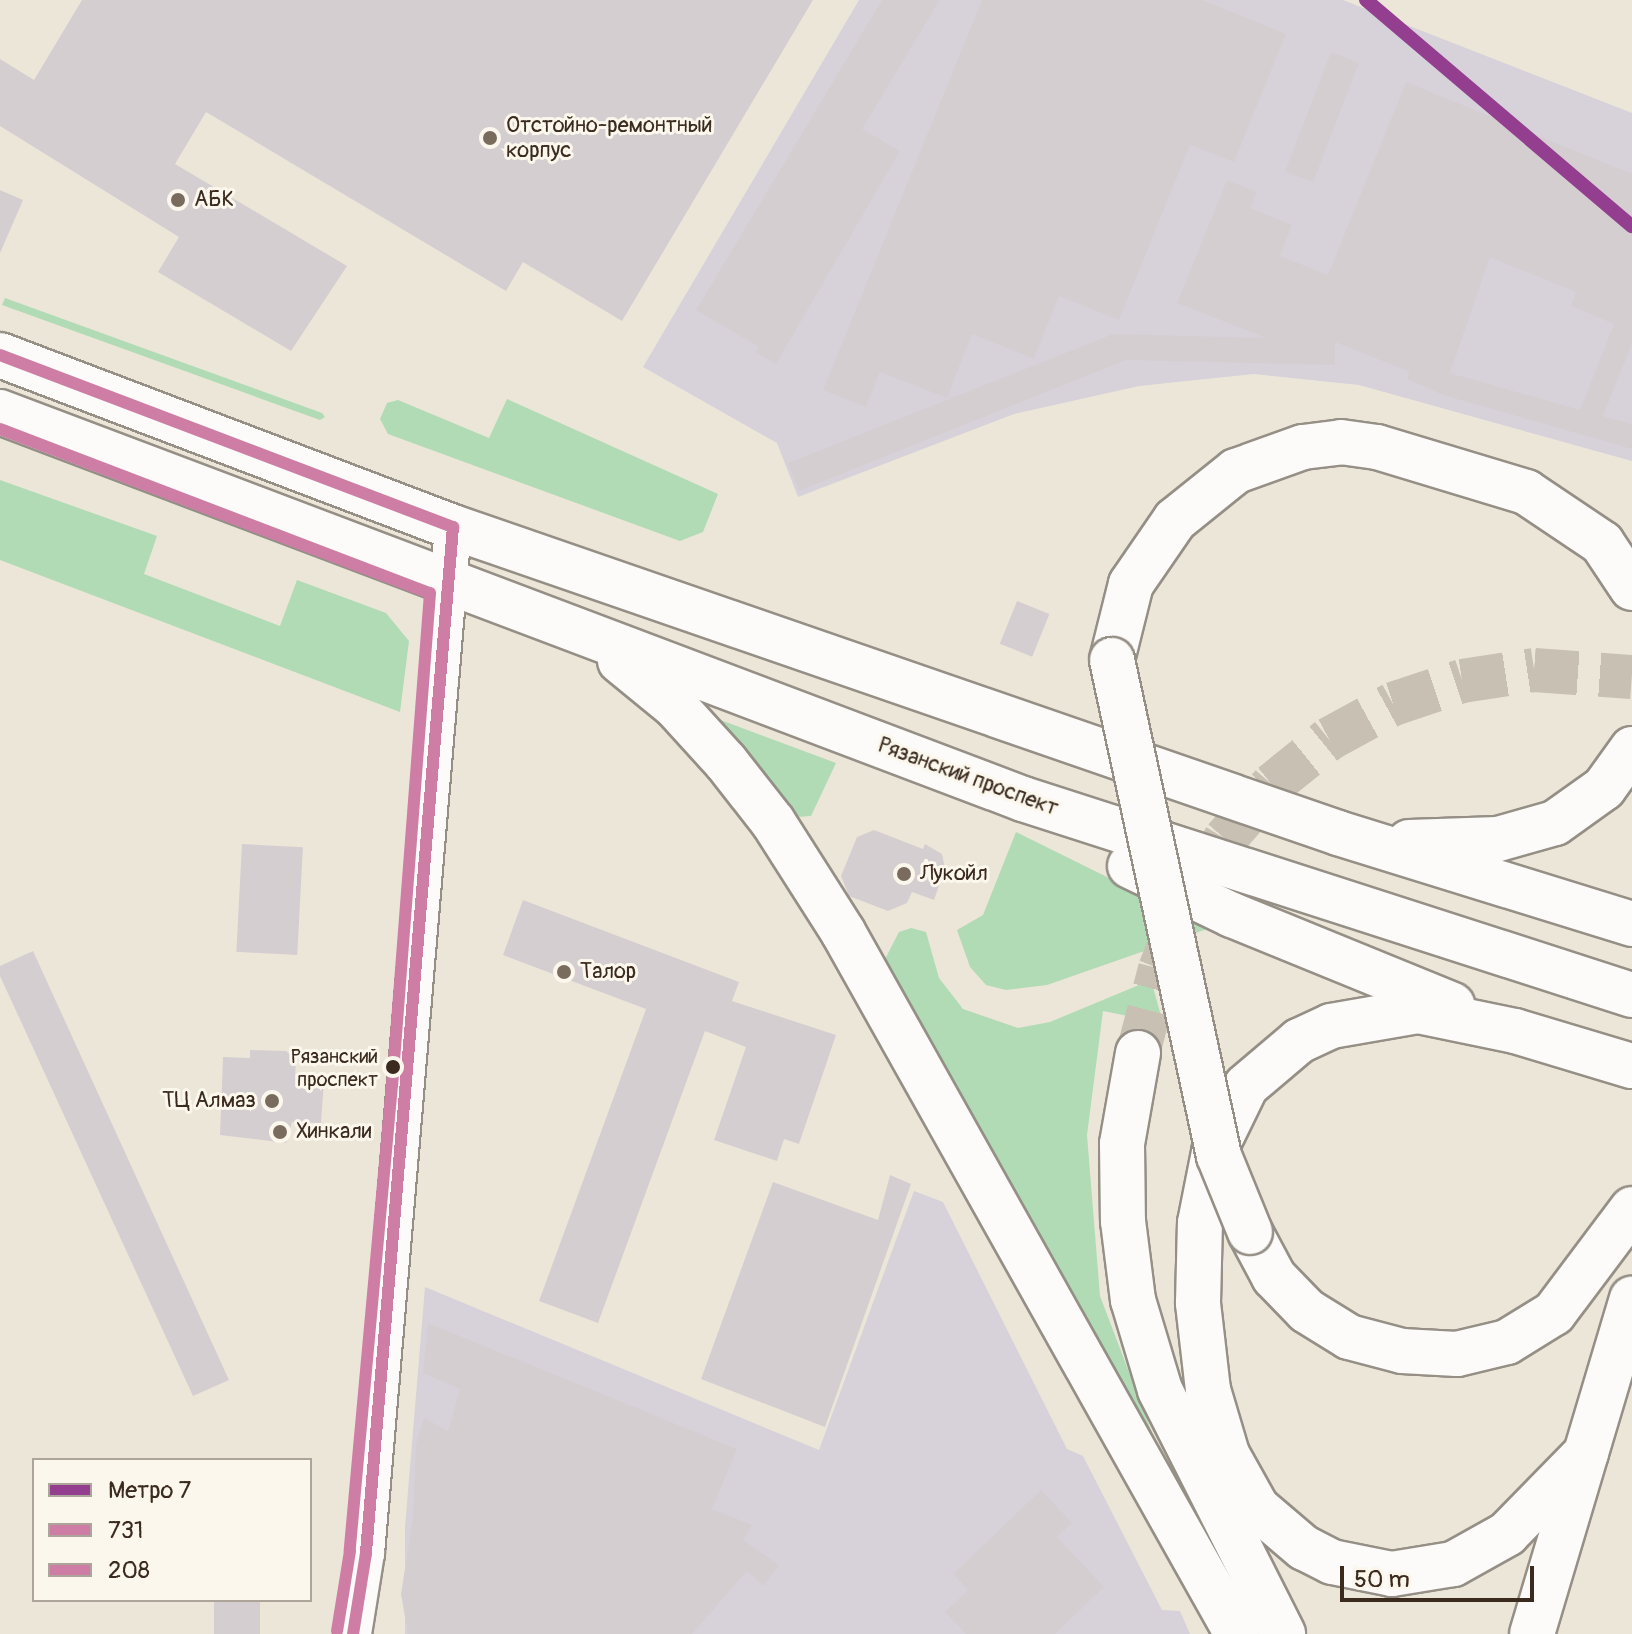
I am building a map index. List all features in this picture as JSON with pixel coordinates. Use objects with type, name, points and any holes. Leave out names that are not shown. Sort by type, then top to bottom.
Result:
[{"type":"main road","points":[[0,355],[453,527],[1338,833],[1632,924]]},
{"type":"main road","name":"Рязанский проспект","points":[[0,412],[1023,799],[1632,995]]},
{"type":"main road","points":[[1632,588],[1602,543],[1526,492],[1377,447],[1341,442],[1303,447],[1236,471],[1175,520],[1131,584],[1112,660],[1219,1156],[1250,1232],[1274,1277],[1307,1311],[1349,1337],[1402,1351],[1457,1354],[1507,1342],[1554,1313],[1632,1209]]},
{"type":"main road","points":[[590,637],[675,706],[773,822],[843,932],[1237,1634]]},
{"type":"main road","points":[[1338,833],[1420,843],[1527,834],[1581,808],[1604,788],[1632,749]]},
{"type":"main road","points":[[1023,799],[1088,845],[1232,915],[1515,1031]]},
{"type":"main road","points":[[1586,1453],[1507,1534],[1482,1551],[1423,1571],[1361,1570],[1304,1548],[1257,1508],[1227,1454],[1208,1390],[1198,1303],[1200,1223],[1214,1152],[1246,1086],[1299,1041],[1331,1026],[1378,1014],[1418,1011],[1515,1031],[1632,1066]]},
{"type":"main road","points":[[1138,1053],[1122,1144],[1123,1221],[1133,1300],[1166,1403],[1283,1634]]},
{"type":"main road","points":[[1532,1634],[1632,1299]]},
{"type":"street","points":[[353,1634],[366,1553],[453,527]]},
{"type":"shaded area","points":[[859,0],[1343,0],[1632,113],[1632,461],[1359,385],[1254,374],[1139,386],[1014,414],[798,497],[777,443],[643,367]]},
{"type":"shaded area","points":[[914,1191],[943,1202],[1067,1449],[1083,1456],[1162,1610],[1180,1611],[1190,1634],[405,1634],[405,1527],[425,1287],[819,1450]]},
{"type":"green space","points":[[5,298],[322,413],[325,417],[320,420],[2,305]]},
{"type":"green space","points":[[507,399],[718,494],[703,532],[680,541],[388,434],[380,419],[387,403],[398,400],[489,438]]},
{"type":"green space","points":[[0,480],[157,536],[144,574],[280,626],[297,580],[386,613],[409,641],[400,712],[0,560]]},
{"type":"green space","points":[[710,716],[836,763],[811,816],[797,817],[782,808]]},
{"type":"green space","points":[[1016,832],[1210,928],[1047,985],[1006,990],[986,985],[970,967],[957,930],[983,915]]},
{"type":"green space","points":[[911,928],[926,932],[939,978],[963,1009],[1018,1028],[1050,1022],[1151,980],[1163,1023],[1103,1011],[1087,1135],[1100,1296],[1156,1443],[1253,1634],[883,963],[899,932]]},
{"type":"building","name":"Отстойно-ремонтный корпус","points":[[82,0],[813,0],[622,321],[523,262],[506,291],[206,112],[175,164],[347,266],[291,351],[158,272],[179,237],[0,126],[0,59],[34,80]]},
{"type":"building","points":[[882,0],[940,0],[862,129],[900,151],[776,364],[755,352],[759,347],[696,310]]},
{"type":"building","points":[[982,0],[1203,0],[1286,34],[1234,162],[1190,145],[1119,320],[1059,296],[1034,359],[972,334],[947,398],[880,372],[866,407],[823,390]]},
{"type":"building","points":[[1331,52],[1359,63],[1313,182],[1285,171]]},
{"type":"building","points":[[1406,82],[1632,174],[1632,344],[1603,416],[1632,424],[1632,449],[1443,395],[1407,379],[1410,372],[1335,342],[1335,365],[1126,360],[799,491],[788,463],[1113,334],[1266,338],[1177,303],[1227,180],[1257,192],[1250,208],[1292,225],[1280,256],[1328,275]],"holes":[[[1490,257],[1576,292],[1571,306],[1614,324],[1580,410],[1450,373]]]},
{"type":"building","points":[[0,190],[23,200],[0,253]]},
{"type":"building","points":[[1017,601],[1049,614],[1032,657],[1000,644]]},
{"type":"building","points":[[874,830],[923,849],[925,844],[942,854],[945,868],[934,900],[912,892],[907,903],[888,911],[849,896],[841,876],[857,837]]},
{"type":"building","points":[[242,844],[303,847],[297,955],[236,952]]},
{"type":"building","points":[[523,900],[739,982],[732,1001],[836,1035],[799,1144],[784,1139],[777,1161],[714,1140],[746,1047],[705,1031],[598,1323],[539,1301],[646,1009],[503,955]]},
{"type":"building","points":[[33,951],[229,1380],[193,1396],[0,976],[0,966]]},
{"type":"building","name":"ТЦ Алмаз","points":[[250,1050],[286,1051],[296,1059],[295,1078],[324,1080],[321,1123],[292,1122],[286,1143],[220,1135],[223,1057],[250,1058]]},
{"type":"building","points":[[890,1175],[911,1184],[825,1427],[701,1379],[773,1182],[878,1220]]},
{"type":"building","points":[[428,1323],[737,1449],[712,1509],[752,1525],[743,1540],[779,1565],[763,1586],[747,1571],[692,1634],[408,1634],[401,1594],[413,1517],[416,1444],[424,1418],[448,1431],[460,1389],[423,1373]]},
{"type":"building","points":[[1041,1490],[1072,1523],[1057,1537],[1104,1587],[1055,1634],[966,1634],[945,1612],[968,1590],[953,1574]]},
{"type":"building","points":[[214,1602],[260,1602],[260,1634],[214,1634]]},
{"type":"tunnel","points":[[1138,1053],[1160,969],[1187,901],[1225,839],[1272,785],[1329,739],[1393,704],[1462,681],[1534,670],[1632,677]]},
{"type":"metro line","name":"7","points":[[1366,0],[1632,226]]},
{"type":"transit line","name":"731","points":[[0,355],[453,527],[366,1553],[353,1634]]},
{"type":"transit line","name":"208","points":[[0,429],[430,593],[392,1085],[350,1551],[337,1631]]},
{"type":"place","name":"Отстойно-ремонтный корпус","points":[[490,138]]},
{"type":"place","name":"АБК","points":[[178,200]]},
{"type":"place","name":"Лукойл","points":[[904,874]]},
{"type":"place","name":"Талор","points":[[564,972]]},
{"type":"place","name":"Рязанский проспект","points":[[393,1067]]},
{"type":"place","name":"ТЦ Алмаз","points":[[272,1101]]},
{"type":"place","name":"Хинкали","points":[[280,1132]]}]
